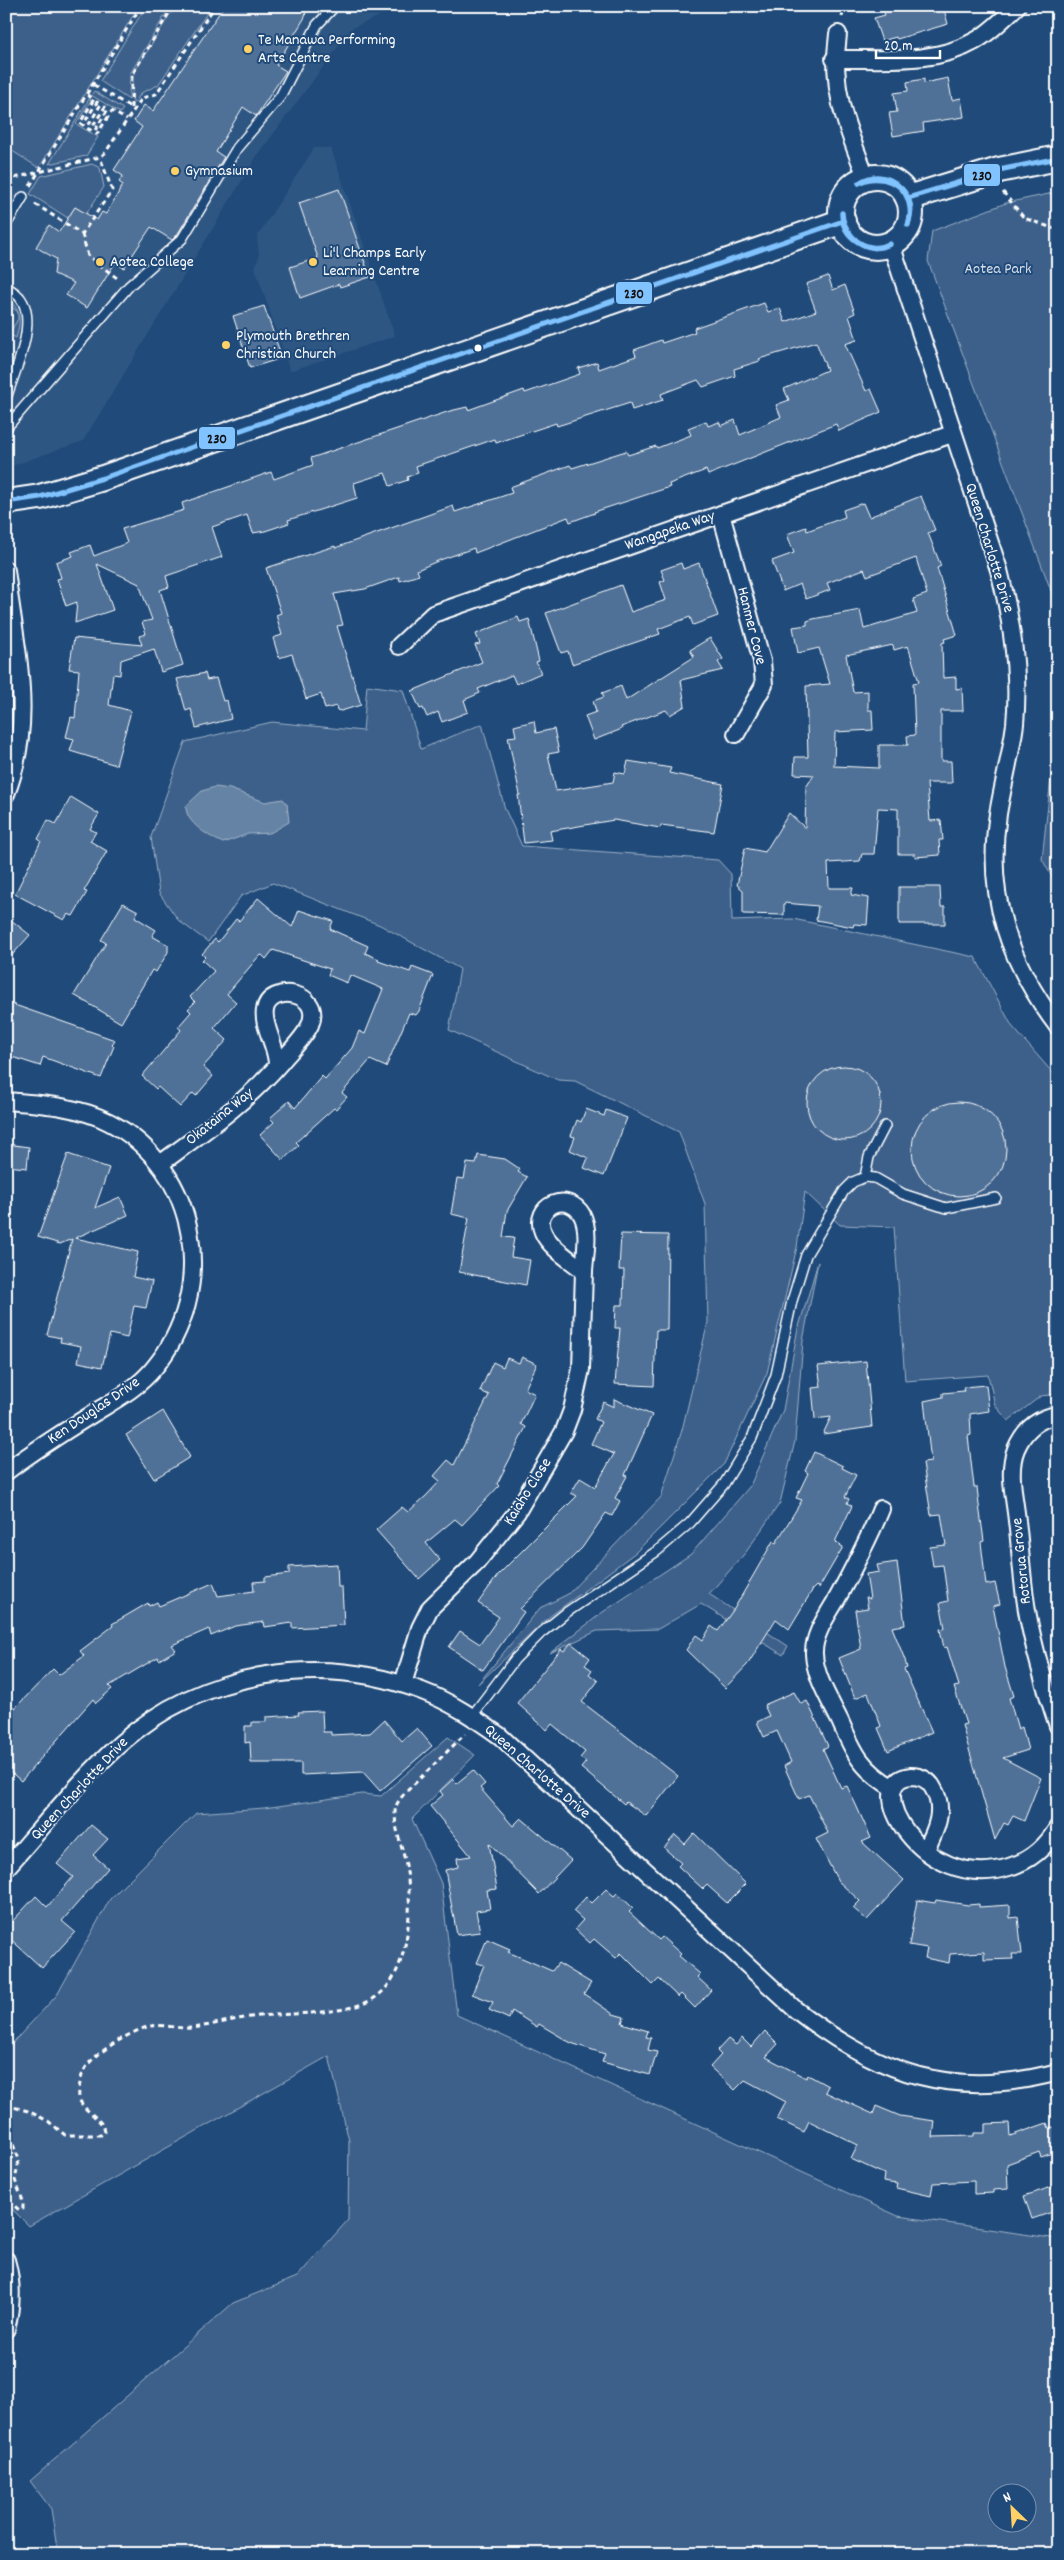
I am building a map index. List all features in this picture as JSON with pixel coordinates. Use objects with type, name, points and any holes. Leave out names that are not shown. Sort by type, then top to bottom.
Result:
[{"type":"street","points":[[834,59],[926,57],[946,53],[976,40],[1017,6]]},
{"type":"street","points":[[838,34],[834,59],[835,80],[841,106],[867,179]]},
{"type":"street","points":[[908,198],[998,170],[1058,158]]},
{"type":"street","points":[[876,177],[896,183],[908,198],[911,208],[907,230],[891,244],[871,247],[861,244],[846,231],[841,212],[846,195],[858,182],[867,179],[876,177]]},
{"type":"street","points":[[6,502],[40,497],[102,478],[843,221]]},
{"type":"street","name":"Queen Charlotte Drive","points":[[891,244],[952,434],[999,570],[1007,602],[1015,648],[1017,678],[1015,723],[998,815],[994,855],[999,907],[1013,954],[1034,993],[1058,1027]]},
{"type":"street","name":"Wangapeka Way","points":[[399,646],[433,614],[952,434]]},
{"type":"street","name":"Hanmer Cove","points":[[720,514],[762,661],[764,685],[736,734]]},
{"type":"street","points":[[6,570],[22,678],[23,706],[18,756],[6,794]]},
{"type":"street","name":"Okataina Way","points":[[160,1164],[233,1108],[277,1066]]},
{"type":"street","name":"Ken Douglas Drive","points":[[6,1102],[56,1106],[87,1113],[110,1123],[125,1133],[160,1164],[184,1211],[193,1251],[192,1290],[180,1327],[164,1354],[139,1383],[52,1439],[6,1472]]},
{"type":"street","name":"Kaiaho Close","points":[[403,1684],[420,1628],[430,1608],[503,1532],[517,1512],[564,1432],[572,1410],[581,1369],[584,1271]]},
{"type":"street","name":"Rotorua Grove","points":[[1058,1415],[1040,1420],[1031,1426],[1023,1436],[1015,1451],[1013,1478],[1028,1614],[1039,1668],[1058,1726]]},
{"type":"street","points":[[881,1509],[867,1541],[813,1646],[819,1676],[857,1759],[876,1778],[893,1788]]},
{"type":"street","name":"Queen Charlotte Drive","points":[[6,1868],[95,1768],[122,1742],[149,1721],[199,1694],[260,1675],[311,1670],[342,1672],[403,1684],[445,1701],[474,1717],[512,1746],[796,2010],[832,2038],[882,2064],[903,2072],[943,2080],[979,2084],[1010,2082],[1058,2072]]},
{"type":"street","points":[[924,1851],[938,1819],[940,1805],[938,1796],[931,1783],[922,1777],[909,1776],[898,1781],[893,1788],[891,1796],[897,1816],[909,1835],[924,1851],[945,1865],[980,1873],[1015,1866],[1044,1846],[1058,1827]]},
{"type":"street","points":[[6,2260],[10,2274],[12,2297],[6,2330]]},
{"type":"lane","points":[[6,428],[129,286],[182,239],[238,148],[280,96],[317,25],[334,6]]},
{"type":"lane","points":[[6,225],[27,199]]},
{"type":"lane","points":[[6,287],[20,297],[28,317],[24,340],[6,399]]},
{"type":"lane","points":[[865,1177],[869,1157],[885,1126]]},
{"type":"lane","points":[[474,1717],[515,1659],[542,1633],[567,1612],[657,1550],[690,1523],[724,1484],[752,1438],[776,1375],[792,1301],[806,1255],[844,1191],[853,1182],[865,1177],[874,1178],[903,1194],[946,1208],[996,1198]]},
{"type":"path","points":[[129,286],[88,256],[82,234],[27,199],[39,171],[88,95],[141,6]]},
{"type":"path","points":[[132,109],[132,75],[169,14],[176,6]]},
{"type":"path","points":[[6,180],[100,157],[127,120],[132,109],[142,98],[156,94],[215,6]]},
{"type":"path","points":[[94,85],[132,109]]},
{"type":"path","points":[[88,95],[94,99],[80,123],[83,125],[97,102],[101,104],[86,128],[90,130],[104,107],[108,109],[94,132],[97,134],[112,111],[127,120]]},
{"type":"path","points":[[82,234],[112,190],[100,157]]},
{"type":"path","points":[[998,170],[1004,196],[1024,218],[1058,230]]},
{"type":"path","points":[[6,2105],[41,2118],[65,2135],[101,2135],[105,2132],[104,2127],[84,2108],[79,2098],[85,2068],[96,2057],[134,2032],[151,2026],[185,2028],[250,2017],[338,2010],[364,2004],[384,1992],[396,1973],[403,1953],[409,1910],[408,1874],[395,1814],[398,1800],[457,1744],[474,1717]]},
{"type":"path","points":[[6,2128],[20,2159],[15,2180],[23,2201],[23,2209],[15,2207],[6,2198]]},
{"type":"shaded area","name":"Aotea College","points":[[6,6],[402,6],[352,28],[257,156],[83,441],[6,468]]},
{"type":"shaded area","name":"Li'l Champs Early Learning Centre","points":[[314,148],[331,148],[395,336],[290,371],[255,268],[259,256],[257,237]]},
{"type":"shaded area","points":[[215,787],[230,789],[265,802],[283,799],[287,804],[289,822],[270,833],[248,834],[223,843],[194,824],[187,812],[186,806],[202,791]]},
{"type":"green space","points":[[6,6],[139,6],[39,168],[6,147]]},
{"type":"green space","points":[[146,6],[170,7],[130,74],[129,100],[100,81]]},
{"type":"green space","points":[[182,6],[212,6],[158,85],[141,93],[135,103],[132,101],[132,76],[170,14]]},
{"type":"green space","points":[[94,91],[123,109],[120,113],[91,95]]},
{"type":"green space","points":[[89,99],[91,100],[76,124],[98,137],[86,156],[49,164]]},
{"type":"green space","points":[[92,164],[100,168],[104,187],[86,214],[75,207],[68,218],[30,194],[41,176]]},
{"type":"green space","name":"Aotea Park","points":[[1058,192],[1058,646],[1053,596],[928,261],[932,231],[1006,203]]},
{"type":"green space","points":[[6,298],[15,306],[18,312],[6,303]]},
{"type":"green space","points":[[18,313],[19,326],[16,338],[9,334],[18,319]]},
{"type":"green space","points":[[367,685],[403,690],[421,749],[482,724],[505,809],[522,846],[718,860],[731,874],[732,921],[793,919],[975,957],[1012,1026],[1058,1079],[1058,1394],[1041,1396],[1008,1421],[995,1405],[988,1375],[905,1381],[894,1227],[840,1225],[805,1192],[797,1247],[767,1373],[724,1464],[636,1552],[549,1617],[478,1684],[540,1608],[568,1594],[661,1497],[682,1430],[708,1322],[705,1204],[679,1132],[575,1081],[558,1080],[449,1030],[460,969],[380,925],[273,883],[241,896],[208,942],[179,921],[159,893],[151,837],[185,742],[272,722],[363,731]]},
{"type":"green space","points":[[1058,714],[1058,888],[1042,859]]},
{"type":"green space","points":[[818,1262],[803,1341],[795,1441],[780,1503],[746,1552],[709,1594],[788,1646],[783,1655],[701,1604],[658,1629],[597,1631],[550,1653],[603,1612],[691,1554],[750,1486],[783,1410],[797,1333]]},
{"type":"green space","points":[[448,1737],[475,1755],[412,1819],[441,1883],[457,2015],[898,2216],[1058,2239],[1058,2554],[58,2554],[51,2509],[30,2481],[233,2303],[297,2277],[348,2220],[349,2141],[329,2056],[29,2226],[6,2203],[6,2050],[57,1995],[110,1899],[196,1813],[264,1808],[362,1794],[381,1796]]},
{"type":"building","points":[[224,6],[307,6],[305,17],[276,65],[286,71],[256,116],[243,107],[216,152],[224,157],[177,235],[172,240],[151,227],[124,268],[115,263],[87,308],[66,295],[74,283],[54,274],[56,259],[36,247],[49,225],[59,232],[75,207],[97,220],[102,212],[106,214],[123,185],[119,182],[123,176],[114,170],[142,127],[134,121],[144,105],[153,111]]},
{"type":"building","points":[[894,6],[943,6],[948,24],[897,39],[896,37],[882,41],[874,18],[885,15],[883,9]]},
{"type":"building","points":[[948,78],[952,100],[961,98],[964,117],[923,123],[924,131],[893,136],[889,113],[897,112],[894,93],[908,91],[907,82],[924,79],[924,83]]},
{"type":"building","points":[[339,189],[370,277],[340,287],[339,284],[300,298],[290,267],[318,258],[299,203]]},
{"type":"building","points":[[828,276],[833,290],[845,285],[855,313],[849,316],[857,340],[845,344],[866,391],[871,389],[881,412],[839,431],[836,424],[708,475],[706,470],[669,484],[670,487],[594,512],[570,522],[568,517],[475,553],[474,548],[417,570],[419,575],[400,581],[399,577],[365,589],[334,594],[343,625],[337,626],[361,705],[341,711],[337,710],[336,706],[325,709],[321,694],[306,699],[292,654],[279,658],[273,638],[282,635],[276,615],[281,613],[266,568],[335,546],[335,548],[453,506],[455,512],[512,493],[510,487],[570,465],[572,468],[626,451],[628,455],[656,446],[657,448],[691,435],[688,428],[706,421],[708,426],[719,422],[721,426],[735,420],[740,435],[781,417],[776,405],[789,400],[784,389],[827,370],[816,342],[759,359],[760,361],[734,369],[735,376],[703,387],[698,380],[661,394],[663,400],[632,410],[630,403],[557,426],[556,423],[496,443],[495,439],[416,466],[418,473],[407,477],[408,480],[390,486],[385,473],[354,483],[357,498],[288,520],[289,523],[265,531],[253,533],[247,515],[212,527],[222,557],[166,576],[169,587],[160,590],[183,665],[161,672],[154,649],[121,660],[120,675],[113,674],[109,705],[131,711],[116,765],[70,751],[74,739],[66,737],[71,717],[75,718],[79,670],[69,669],[74,638],[142,645],[139,636],[146,634],[142,622],[152,620],[139,584],[97,564],[113,610],[75,623],[77,602],[66,606],[57,579],[61,578],[56,562],[73,556],[71,552],[90,545],[94,556],[127,543],[122,529],[184,510],[182,503],[271,472],[274,479],[313,465],[311,458],[450,411],[467,407],[468,410],[524,390],[525,393],[580,374],[578,368],[597,362],[599,369],[636,356],[634,350],[661,340],[662,343],[695,332],[694,328],[764,303],[768,312],[780,308],[785,322],[816,311],[806,284]]},
{"type":"building","points":[[264,306],[282,358],[250,368],[233,316]]},
{"type":"building","points":[[921,496],[935,530],[928,533],[941,566],[937,568],[957,635],[944,639],[945,642],[942,643],[943,678],[956,677],[956,689],[962,688],[963,711],[941,711],[941,761],[951,761],[952,783],[927,783],[930,821],[941,820],[943,840],[939,840],[940,855],[915,857],[915,854],[898,854],[898,809],[878,808],[874,854],[862,854],[860,861],[828,863],[829,888],[853,888],[851,895],[869,898],[867,925],[854,924],[853,927],[816,920],[818,906],[784,903],[784,915],[743,914],[743,890],[737,885],[745,848],[765,852],[789,813],[805,828],[806,787],[814,775],[794,774],[795,757],[808,757],[806,686],[830,684],[819,648],[798,653],[793,627],[807,625],[807,621],[813,619],[860,610],[864,629],[917,613],[913,599],[927,594],[916,558],[867,576],[864,569],[827,583],[830,590],[806,599],[800,584],[783,591],[772,561],[794,553],[787,534],[806,527],[807,531],[845,517],[843,510],[863,503],[869,517]],"holes":[[[893,645],[894,650],[908,646],[919,682],[913,683],[915,735],[907,736],[908,745],[879,745],[879,768],[834,766],[835,732],[873,730],[872,710],[868,710],[868,691],[853,692],[846,655]]]},
{"type":"building","points":[[681,563],[683,569],[699,563],[718,616],[693,625],[690,617],[658,629],[660,634],[572,664],[568,651],[561,653],[546,613],[621,585],[631,612],[666,600],[660,582],[665,580],[661,570]]},
{"type":"building","points":[[518,617],[520,622],[529,619],[539,661],[536,662],[541,673],[516,684],[512,675],[478,689],[480,693],[464,700],[468,712],[442,722],[438,712],[427,717],[423,708],[420,709],[412,691],[482,662],[475,645],[480,644],[476,634]]},
{"type":"building","points":[[710,638],[723,659],[718,662],[723,670],[681,680],[685,706],[670,715],[666,710],[621,727],[622,729],[594,740],[585,716],[596,712],[593,701],[604,697],[602,693],[621,686],[626,700],[694,657],[690,650]]},
{"type":"building","points":[[205,673],[207,680],[216,678],[223,701],[227,700],[231,719],[196,728],[191,709],[186,711],[177,679]]},
{"type":"building","points":[[534,721],[536,733],[554,729],[559,752],[548,754],[556,791],[613,782],[615,772],[625,774],[628,761],[671,768],[669,773],[723,784],[714,832],[661,825],[660,828],[614,820],[550,831],[552,840],[524,843],[518,795],[520,795],[508,737],[516,736],[514,726]]},
{"type":"building","points":[[71,797],[99,814],[90,829],[96,832],[90,841],[107,851],[84,891],[87,892],[73,916],[68,914],[64,920],[15,894],[41,841],[38,839],[48,820],[56,824]]},
{"type":"building","points":[[899,887],[940,887],[941,907],[945,907],[945,924],[899,924]]},
{"type":"building","points":[[258,898],[292,927],[299,910],[333,921],[330,929],[368,946],[365,953],[379,959],[378,961],[410,972],[412,967],[433,975],[419,1011],[416,1015],[409,1013],[386,1067],[370,1060],[342,1093],[347,1097],[336,1109],[334,1108],[296,1142],[299,1145],[283,1160],[260,1135],[274,1122],[270,1118],[289,1101],[295,1108],[322,1076],[325,1079],[352,1048],[359,1031],[365,1034],[383,989],[350,975],[347,983],[328,975],[330,969],[273,950],[266,959],[262,955],[259,956],[227,994],[236,1002],[214,1028],[227,1040],[203,1067],[213,1076],[196,1096],[193,1093],[180,1107],[158,1087],[156,1089],[142,1076],[181,1030],[178,1027],[191,1012],[188,1009],[195,1002],[190,997],[214,971],[202,960],[205,957],[202,954],[215,939],[218,942],[236,919],[239,921]]},
{"type":"building","points":[[123,903],[138,911],[135,917],[156,930],[152,936],[168,945],[168,952],[156,972],[152,970],[121,1023],[74,995],[106,943],[101,940]]},
{"type":"building","points":[[6,916],[30,935],[6,962]]},
{"type":"building","points":[[6,1002],[115,1040],[101,1078],[43,1057],[40,1066],[6,1055]]},
{"type":"building","points":[[844,1066],[865,1072],[875,1082],[881,1103],[875,1124],[865,1134],[844,1140],[823,1134],[813,1124],[807,1103],[813,1082],[823,1072]]},
{"type":"building","points":[[959,1102],[977,1106],[992,1116],[1002,1131],[1006,1149],[1002,1167],[992,1182],[977,1192],[959,1196],[941,1192],[926,1182],[916,1167],[912,1149],[916,1131],[926,1116],[941,1106]]},
{"type":"building","points":[[586,1109],[604,1116],[606,1110],[627,1118],[604,1176],[584,1168],[588,1158],[570,1150],[575,1137],[571,1136],[577,1120],[581,1122]]},
{"type":"building","points":[[6,1144],[29,1147],[27,1168],[6,1166]]},
{"type":"building","points":[[68,1154],[109,1168],[95,1208],[120,1197],[128,1215],[75,1238],[138,1252],[133,1277],[152,1281],[146,1308],[134,1306],[127,1338],[110,1334],[102,1367],[78,1362],[81,1346],[60,1342],[61,1338],[47,1335],[72,1239],[60,1244],[38,1237]]},
{"type":"building","points":[[478,1155],[505,1159],[520,1169],[518,1172],[527,1177],[507,1211],[503,1237],[514,1238],[511,1257],[530,1260],[526,1285],[459,1272],[469,1218],[451,1214],[457,1178],[464,1179],[467,1163],[476,1164]]},
{"type":"building","points":[[621,1234],[668,1235],[667,1330],[656,1330],[654,1386],[615,1384],[620,1328],[615,1328],[616,1305],[623,1305],[624,1270],[619,1270]]},
{"type":"building","points":[[522,1357],[537,1364],[525,1389],[535,1394],[521,1424],[526,1427],[497,1484],[499,1486],[462,1525],[455,1519],[426,1543],[440,1560],[419,1579],[376,1530],[402,1507],[408,1512],[426,1496],[440,1481],[434,1476],[448,1460],[454,1465],[489,1395],[480,1391],[493,1362],[503,1367],[507,1358],[519,1363]]},
{"type":"building","points":[[866,1361],[872,1427],[823,1434],[831,1417],[815,1419],[812,1388],[821,1387],[818,1366]]},
{"type":"building","points":[[986,1385],[989,1411],[970,1414],[971,1435],[968,1436],[974,1487],[977,1487],[984,1541],[981,1542],[986,1585],[995,1583],[1000,1604],[993,1606],[1005,1667],[1014,1696],[1009,1698],[1018,1729],[1022,1727],[1028,1750],[1003,1758],[1041,1778],[1024,1821],[1013,1816],[1008,1825],[1004,1823],[995,1840],[962,1725],[966,1724],[954,1687],[959,1686],[947,1647],[944,1648],[940,1629],[945,1628],[940,1603],[948,1601],[943,1565],[933,1566],[930,1547],[946,1545],[941,1514],[931,1515],[923,1463],[931,1462],[924,1401],[943,1397],[943,1393],[964,1391],[963,1387]]},
{"type":"building","points":[[614,1399],[652,1415],[625,1475],[627,1476],[615,1498],[620,1501],[612,1516],[606,1513],[582,1548],[520,1609],[524,1612],[483,1670],[449,1647],[460,1631],[480,1644],[499,1617],[478,1603],[498,1575],[577,1496],[571,1493],[580,1478],[595,1487],[614,1454],[591,1444],[601,1422],[595,1419],[603,1402],[614,1407]]},
{"type":"building","points":[[163,1411],[190,1457],[154,1479],[126,1435]]},
{"type":"building","points":[[814,1452],[843,1466],[842,1468],[856,1475],[845,1497],[849,1499],[847,1503],[852,1506],[835,1542],[843,1547],[819,1588],[816,1586],[813,1589],[789,1629],[776,1619],[748,1664],[725,1688],[686,1650],[696,1635],[703,1640],[711,1626],[718,1631],[734,1609],[773,1541],[776,1543],[802,1500],[796,1498],[808,1473],[805,1471]]},
{"type":"building","points":[[897,1562],[905,1625],[892,1627],[905,1660],[907,1668],[904,1669],[932,1732],[888,1751],[878,1728],[881,1726],[868,1693],[855,1698],[839,1658],[861,1649],[855,1610],[868,1608],[866,1597],[870,1599],[866,1574],[879,1572],[877,1565]]},
{"type":"building","points":[[337,1564],[338,1587],[342,1587],[344,1625],[292,1628],[292,1623],[265,1627],[264,1622],[235,1626],[211,1636],[209,1629],[172,1645],[176,1650],[159,1660],[158,1657],[109,1686],[112,1689],[96,1703],[93,1699],[21,1781],[6,1768],[6,1701],[15,1708],[53,1669],[59,1675],[84,1656],[80,1651],[113,1626],[112,1624],[148,1603],[149,1606],[157,1602],[159,1606],[213,1583],[218,1596],[254,1591],[253,1582],[265,1581],[265,1577],[289,1574],[289,1567]]},
{"type":"building","points":[[571,1643],[590,1658],[585,1665],[592,1670],[589,1674],[598,1681],[582,1702],[678,1776],[646,1816],[626,1802],[624,1804],[581,1768],[586,1762],[580,1758],[585,1752],[552,1724],[547,1730],[517,1703],[561,1649],[564,1651]]},
{"type":"building","points":[[794,1692],[801,1704],[807,1701],[828,1746],[823,1749],[841,1788],[847,1786],[871,1838],[862,1842],[904,1880],[867,1920],[853,1908],[860,1901],[838,1881],[816,1839],[828,1833],[809,1795],[799,1799],[784,1766],[791,1762],[777,1731],[764,1737],[757,1722],[769,1716],[764,1705]]},
{"type":"building","points":[[322,1711],[323,1732],[331,1732],[331,1735],[370,1733],[384,1720],[402,1741],[417,1728],[432,1746],[380,1791],[363,1772],[301,1775],[301,1763],[251,1763],[250,1742],[245,1743],[245,1726],[252,1726],[252,1722],[266,1722],[266,1717],[299,1715],[298,1712]]},
{"type":"building","points":[[473,1770],[485,1784],[480,1788],[513,1826],[521,1818],[571,1860],[539,1894],[489,1843],[497,1889],[487,1890],[490,1909],[476,1911],[480,1932],[457,1935],[445,1870],[458,1867],[457,1858],[471,1856],[430,1806],[443,1795],[440,1791],[453,1779],[457,1783]]},
{"type":"building","points":[[91,1825],[108,1839],[93,1855],[108,1868],[62,1921],[75,1932],[42,1968],[6,1935],[6,1928],[36,1896],[47,1907],[73,1877],[57,1864]]},
{"type":"building","points":[[694,1833],[746,1884],[727,1903],[707,1885],[703,1889],[678,1866],[681,1863],[664,1848],[675,1835],[685,1844]]},
{"type":"building","points":[[606,1889],[614,1896],[617,1893],[633,1908],[629,1912],[659,1940],[662,1937],[681,1954],[679,1956],[700,1974],[697,1977],[711,1990],[695,2008],[681,1994],[678,1997],[659,1979],[653,1985],[621,1953],[616,1958],[594,1939],[590,1943],[575,1929],[583,1920],[573,1911],[586,1897],[592,1903]]},
{"type":"building","points":[[917,1900],[935,1903],[936,1900],[968,1905],[979,1904],[979,1907],[1010,1905],[1010,1918],[1018,1917],[1022,1954],[1012,1954],[1013,1959],[984,1960],[984,1952],[950,1954],[949,1963],[925,1958],[927,1948],[909,1945]]},
{"type":"building","points":[[487,1939],[510,1949],[508,1952],[552,1971],[558,1963],[591,1983],[584,1994],[613,2014],[624,2017],[622,2023],[648,2031],[646,2037],[651,2038],[648,2050],[657,2052],[650,2075],[602,2062],[605,2054],[571,2043],[539,2024],[537,2027],[512,2011],[509,2019],[489,2010],[493,2002],[472,1994],[484,1965],[477,1963]]},
{"type":"building","points":[[765,2031],[778,2044],[766,2057],[806,2078],[808,2075],[828,2086],[825,2092],[873,2114],[876,2106],[900,2116],[935,2121],[933,2137],[974,2136],[974,2133],[985,2133],[985,2124],[1009,2123],[1010,2136],[1047,2123],[1049,2128],[1058,2126],[1058,2151],[1041,2157],[1039,2152],[1007,2164],[1008,2189],[993,2190],[993,2193],[974,2194],[974,2181],[933,2183],[931,2196],[896,2188],[897,2184],[883,2182],[884,2174],[851,2159],[858,2145],[809,2121],[804,2132],[777,2119],[786,2102],[745,2080],[735,2090],[710,2067],[721,2055],[717,2051],[728,2039],[736,2045],[742,2038],[751,2047]]},
{"type":"building","points":[[1058,2185],[1058,2210],[1032,2219],[1024,2196]]},
{"type":"transit line","name":"230","points":[[908,198],[999,170],[1058,158]]},
{"type":"transit line","name":"230","points":[[859,183],[870,178],[880,177],[898,185],[905,193],[909,203],[908,225]]},
{"type":"transit line","name":"230","points":[[859,183],[875,179],[892,182],[899,186],[909,200],[911,209],[908,225]]},
{"type":"transit line","name":"230","points":[[842,213],[848,231],[857,241],[868,247],[875,248],[890,244]]},
{"type":"transit line","name":"230","points":[[842,213],[846,230],[857,242],[873,247],[882,247],[890,244]]},
{"type":"transit line","name":"230","points":[[6,502],[40,497],[103,478],[843,221]]},
{"type":"place","name":"Te Manawa Performing Arts Centre","points":[[248,49]]},
{"type":"place","name":"Gymnasium","points":[[175,171]]},
{"type":"place","name":"Aotea College","points":[[100,262]]},
{"type":"place","name":"Li'l Champs Early Learning Centre","points":[[313,262]]},
{"type":"place","name":"Plymouth Brethren Christian Church","points":[[226,345]]}]
